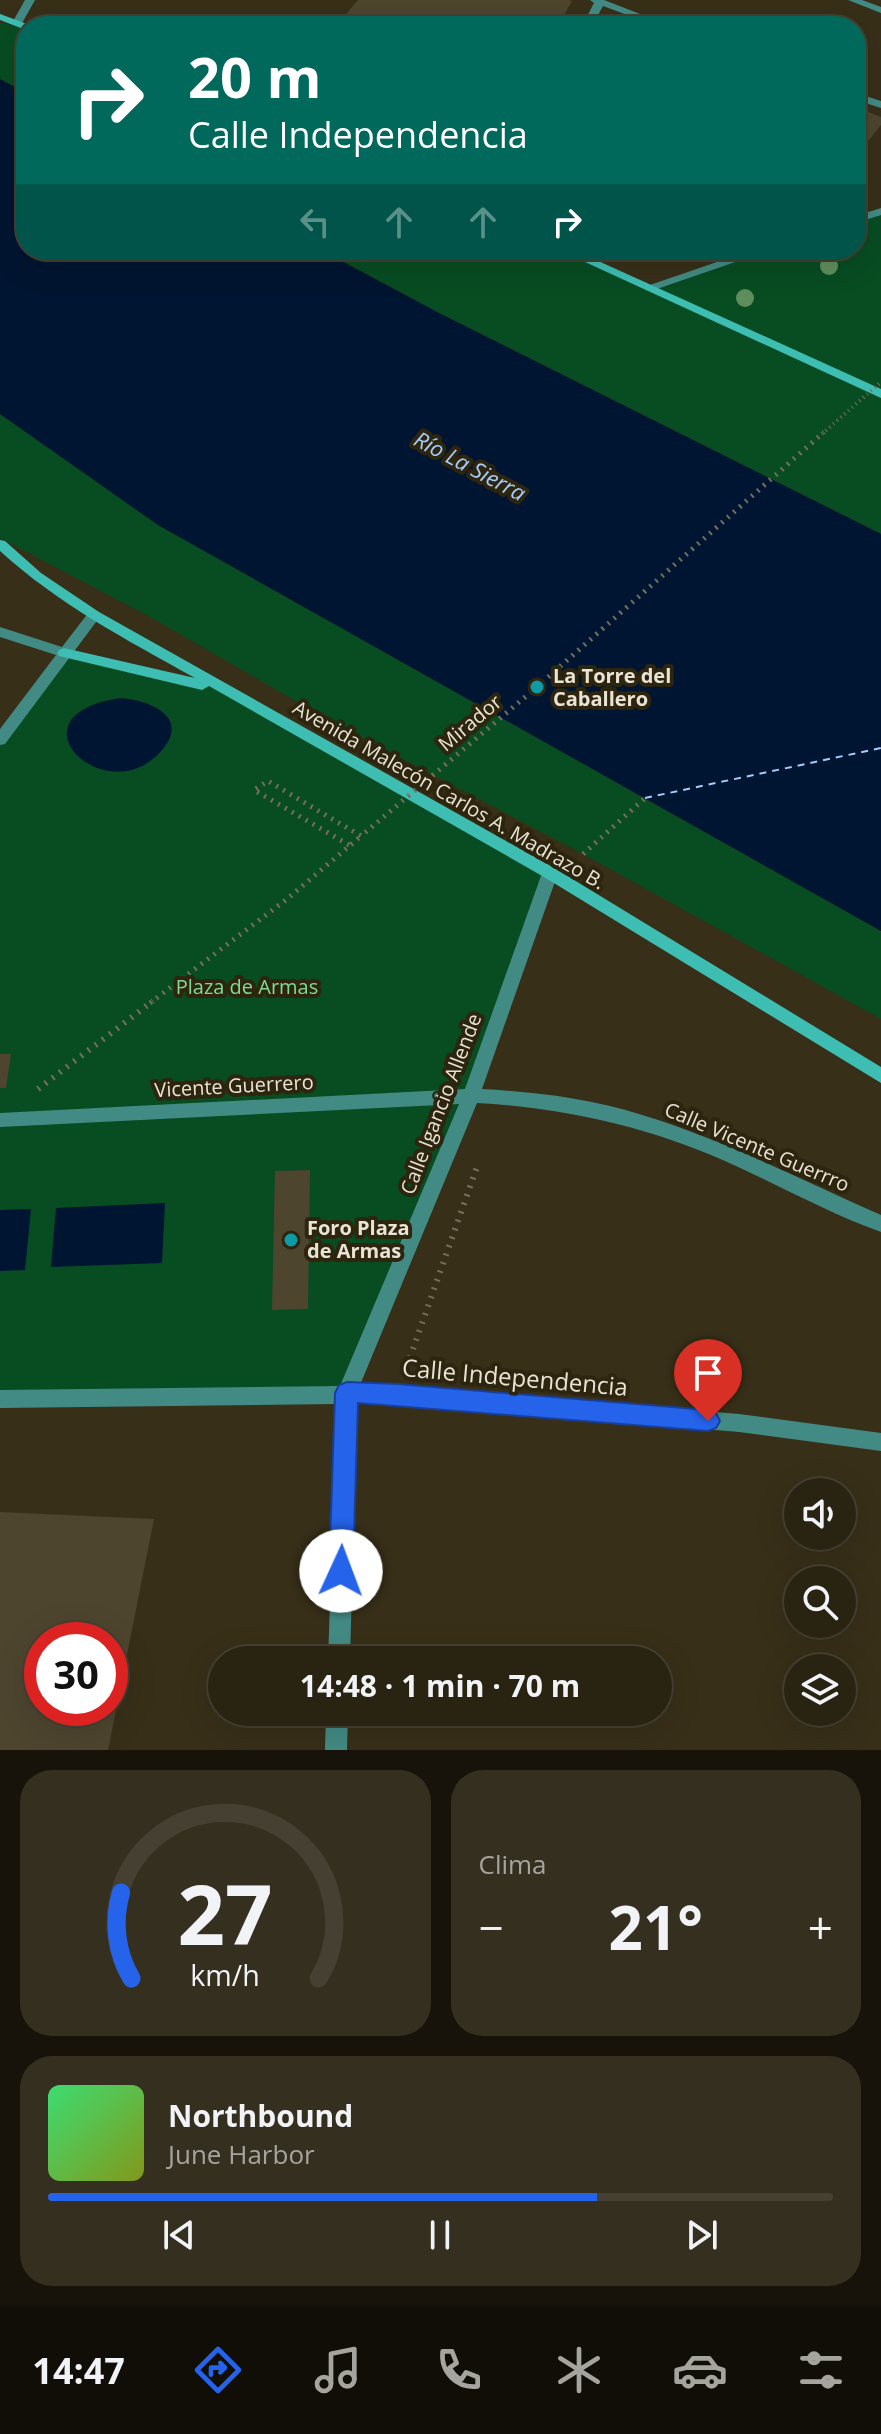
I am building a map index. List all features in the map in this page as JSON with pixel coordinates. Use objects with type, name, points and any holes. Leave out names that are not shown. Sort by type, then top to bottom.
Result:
[{"type":"main road","points":[[588,260],[881,394]]},
{"type":"main road","name":"Avenida Malecón Carlos A. Madrazo B.","points":[[0,544],[36,576],[94,615],[550,873],[881,1076]]},
{"type":"main road","points":[[0,558],[36,576]]},
{"type":"main road","points":[[64,653],[221,689]]},
{"type":"street","points":[[854,0],[881,10]]},
{"type":"street","points":[[598,1],[639,16]]},
{"type":"street","points":[[650,287],[733,260]]},
{"type":"street","points":[[0,740],[94,615]]},
{"type":"street","points":[[0,632],[64,653]]},
{"type":"street","name":"Calle Igancio Allende","points":[[347,1393],[471,1096],[550,873]]},
{"type":"street","name":"Vicente Guerrero","points":[[0,1120],[471,1096]]},
{"type":"street","name":"Calle Vicente Guerrro","points":[[471,1096],[559,1103],[638,1121],[673,1132],[881,1224]]},
{"type":"street","points":[[339,1646],[347,1393]]},
{"type":"street","name":"Calle Independencia","points":[[0,1399],[398,1394],[739,1423],[881,1442]]},
{"type":"street","points":[[336,1750],[337,1726]]},
{"type":"path","name":"Mirador","points":[[37,1090],[287,899],[549,677],[881,382]]},
{"type":"path","points":[[349,845],[254,790],[268,781],[361,836]]},
{"type":"path","points":[[583,854],[645,798]]},
{"type":"path","points":[[398,1394],[481,1156]]},
{"type":"green space","points":[[0,23],[16,25],[16,88],[0,79]]},
{"type":"green space","points":[[881,211],[881,534],[439,313],[340,260],[588,260],[650,287],[732,260],[866,260],[866,216]]},
{"type":"green space","points":[[0,414],[158,525],[881,931],[881,1019],[583,854],[332,722],[152,618],[0,538]]},
{"type":"green space","name":"Plaza de Armas","points":[[64,653],[221,689],[550,873],[347,1393],[0,1399],[0,739]]},
{"type":"water","name":"Río La Sierra","points":[[0,79],[16,88],[16,260],[340,260],[439,313],[881,534],[881,931],[158,525],[0,414]]},
{"type":"water","points":[[121,698],[153,706],[169,719],[172,727],[163,749],[141,767],[116,772],[94,767],[77,755],[67,739],[70,723],[86,708]]},
{"type":"water","points":[[165,1203],[162,1263],[51,1267],[56,1208]]},
{"type":"water","points":[[31,1209],[25,1270],[0,1271],[0,1210]]},
{"type":"building","points":[[358,0],[572,1],[564,16],[344,16]]},
{"type":"building","points":[[866,111],[881,117],[881,125],[866,144]]},
{"type":"building","points":[[0,1054],[11,1054],[6,1088],[0,1088]]},
{"type":"building","name":"Foro Plaza de Armas","points":[[310,1170],[308,1309],[272,1310],[275,1171]]},
{"type":"building","points":[[0,1512],[154,1519],[128,1650],[128,1622],[24,1622],[24,1726],[113,1726],[108,1750],[0,1750]]},
{"type":"ferry route","points":[[645,798],[881,748]]},
{"type":"place","name":"La Torre del Caballero","points":[[537,687]]},
{"type":"place","name":"Foro Plaza de Armas","points":[[291,1240]]},
{"type":"route","points":[[341,1571],[347,1393],[398,1394],[708,1421]]}]
